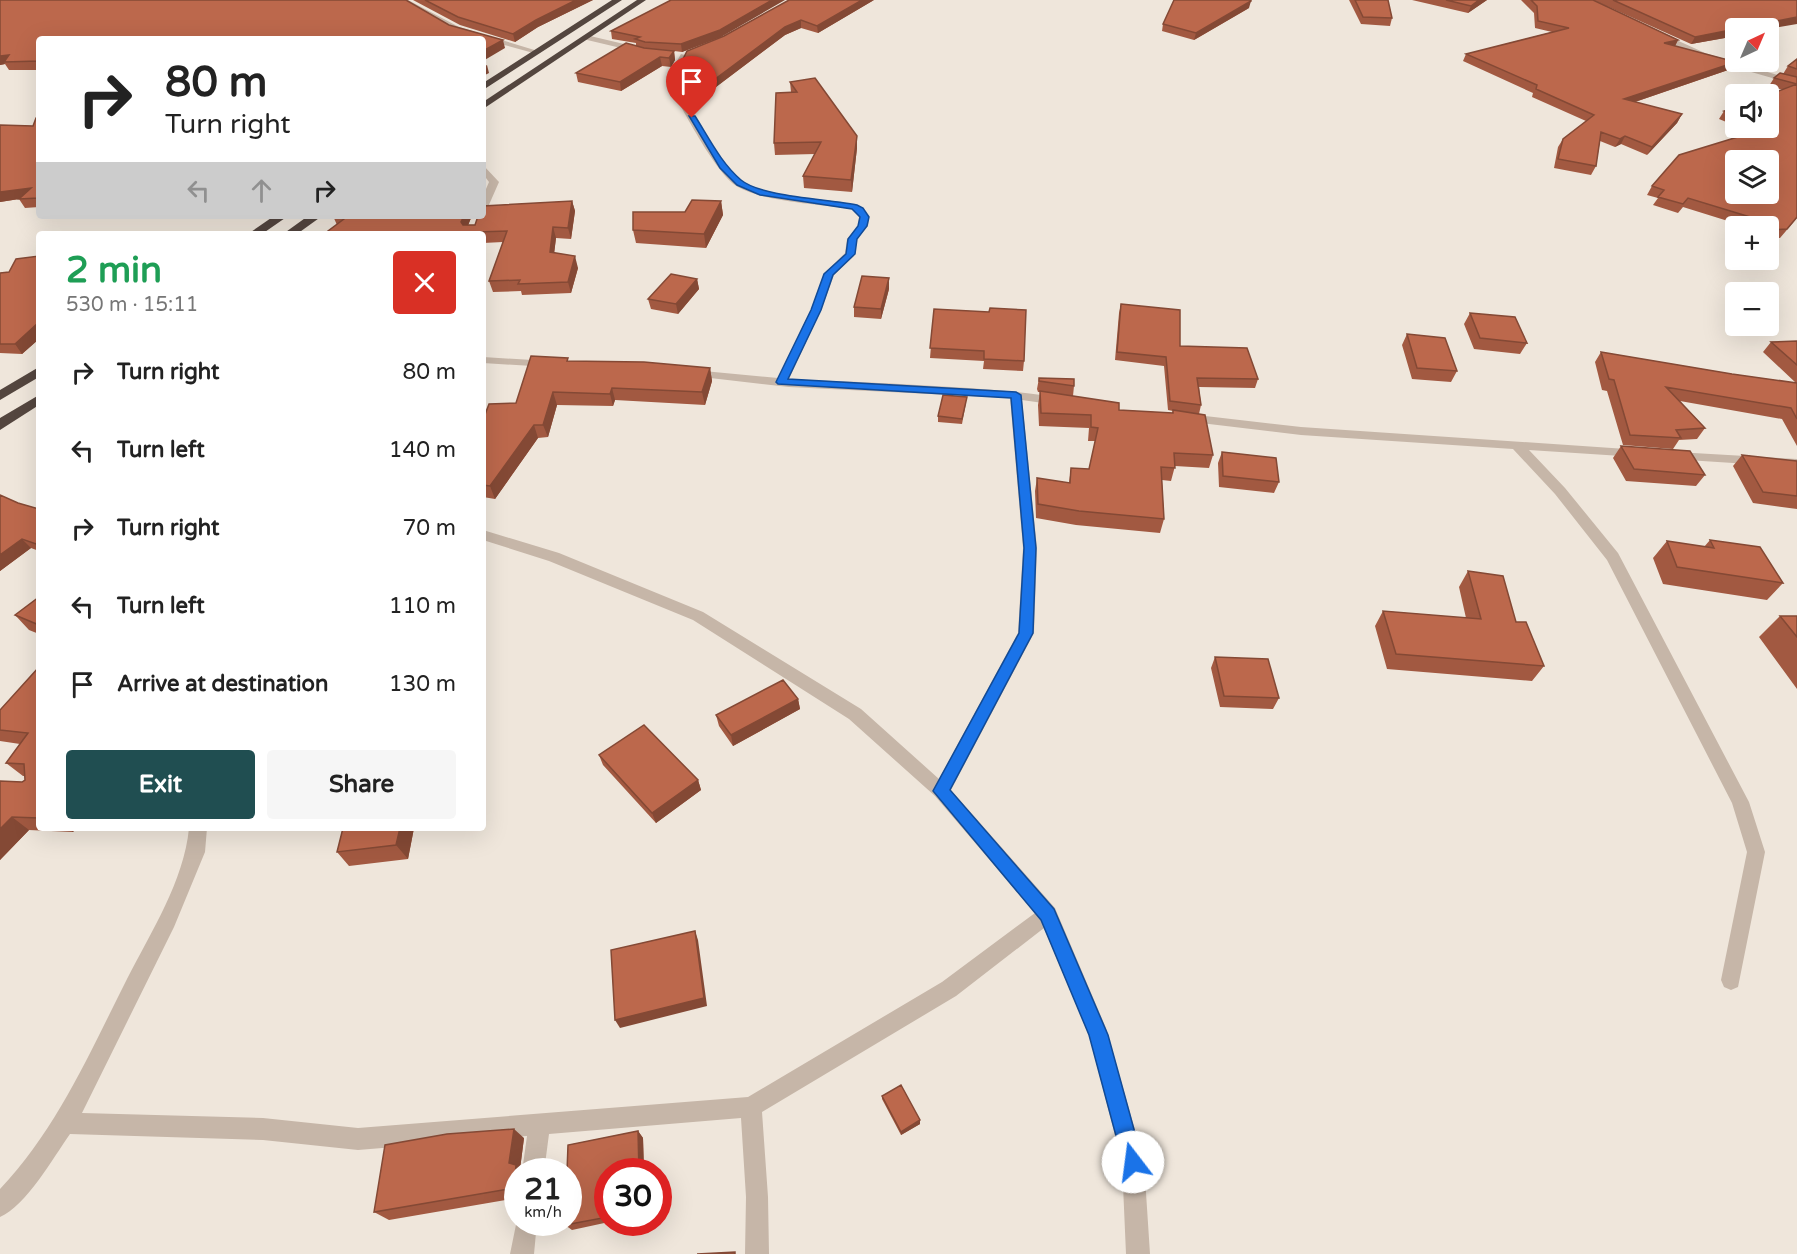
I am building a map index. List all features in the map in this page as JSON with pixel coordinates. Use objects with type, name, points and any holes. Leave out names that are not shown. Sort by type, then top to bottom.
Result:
[{"type":"highway","points":[[486,85],[618,0]]},
{"type":"highway","points":[[486,104],[642,0]]},
{"type":"highway","points":[[259,231],[277,219]]},
{"type":"highway","points":[[294,231],[312,219]]},
{"type":"highway","points":[[0,396],[36,373]]},
{"type":"highway","points":[[0,425],[36,401]]},
{"type":"street","points":[[403,0],[456,29],[481,36]]},
{"type":"street","points":[[1650,31],[1702,55],[1797,84]]},
{"type":"street","points":[[586,37],[653,53]]},
{"type":"street","points":[[486,38],[537,52]]},
{"type":"street","points":[[670,55],[687,55],[670,80],[724,168],[740,184],[760,192],[854,207],[860,210],[864,217],[862,226],[852,239],[850,254],[829,274],[816,310],[782,382]]},
{"type":"street","points":[[486,172],[494,182],[486,200]]},
{"type":"street","points":[[486,360],[566,365]]},
{"type":"street","points":[[683,372],[782,382],[1016,395],[1073,403]]},
{"type":"street","points":[[941,791],[1026,633],[1030,548],[1016,395]]},
{"type":"street","points":[[1176,417],[1301,431],[1797,463]]},
{"type":"street","points":[[1516,444],[1560,491],[1613,557],[1740,802],[1756,852],[1731,980]]},
{"type":"street","points":[[486,536],[554,557],[698,616],[855,714],[941,791],[1048,914],[1099,1035],[1133,1162],[1138,1254]]},
{"type":"street","points":[[0,1206],[24,1180],[65,1123],[167,921],[196,852],[198,831]]},
{"type":"street","points":[[65,1123],[263,1129],[358,1139],[751,1107],[949,989],[1048,914]]},
{"type":"street","points":[[751,1107],[757,1197],[757,1254]]},
{"type":"street","points":[[535,1158],[539,1126]]},
{"type":"street","points":[[522,1254],[524,1236]]},
{"type":"building","points":[[0,0],[406,0],[449,25],[503,40],[486,49],[486,36],[36,36],[36,61],[4,62],[9,55],[0,56]]},
{"type":"building","points":[[425,0],[576,0],[513,34],[458,17]]},
{"type":"building","points":[[671,0],[772,0],[720,30],[681,44],[645,42],[635,39],[640,37],[611,31]]},
{"type":"building","points":[[789,0],[862,0],[817,26],[801,20],[785,27],[707,85],[702,64],[682,61],[687,51],[724,36]]},
{"type":"building","points":[[1174,0],[1251,1],[1196,33],[1163,24]]},
{"type":"building","points":[[1355,0],[1388,0],[1392,18],[1363,17]]},
{"type":"building","points":[[1446,0],[1479,0],[1471,6]]},
{"type":"building","points":[[1531,0],[1593,0],[1678,40],[1664,43],[1725,59],[1725,66],[1624,99],[1682,114],[1652,147],[1625,136],[1620,139],[1601,132],[1596,166],[1558,159],[1563,139],[1594,115],[1536,89],[1537,85],[1466,54],[1569,28],[1538,21],[1537,6]]},
{"type":"building","points":[[1613,0],[1797,0],[1797,17],[1779,21],[1779,18],[1725,18],[1725,31],[1695,37]]},
{"type":"building","points":[[626,43],[644,48],[674,51],[669,58],[660,57],[620,82],[576,73]]},
{"type":"building","points":[[1797,59],[1797,69],[1788,66]]},
{"type":"building","points":[[1780,73],[1797,77],[1797,84],[1774,78]]},
{"type":"building","points":[[815,78],[857,136],[851,180],[803,176],[821,142],[774,143],[776,93],[797,92],[790,82]]},
{"type":"building","points":[[1797,84],[1797,217],[1787,229],[1779,229],[1779,216],[1747,216],[1688,198],[1683,204],[1658,197],[1664,190],[1652,186],[1679,155],[1735,138],[1779,138],[1779,91]]},
{"type":"building","points":[[36,118],[36,198],[19,199],[31,188],[0,192],[0,125],[33,126]]},
{"type":"building","points":[[692,200],[721,201],[704,234],[633,230],[633,212],[685,212]]},
{"type":"building","points":[[572,201],[568,228],[553,227],[550,252],[575,256],[568,282],[518,284],[520,280],[489,281],[507,231],[328,231],[344,219],[462,219],[463,225],[475,225],[477,219],[486,219],[486,206]]},
{"type":"building","points":[[36,256],[36,325],[15,344],[0,344],[0,273],[9,272],[16,259]]},
{"type":"building","points":[[671,274],[697,279],[676,304],[648,299]]},
{"type":"building","points":[[862,276],[889,278],[881,309],[854,307]]},
{"type":"building","points":[[1121,304],[1180,310],[1180,346],[1247,348],[1258,379],[1197,378],[1201,405],[1170,401],[1166,357],[1117,352]]},
{"type":"building","points":[[990,308],[1026,310],[1024,361],[984,359],[984,351],[930,348],[934,309],[989,312]]},
{"type":"building","points":[[1470,313],[1515,317],[1527,343],[1480,338]]},
{"type":"building","points":[[1407,334],[1445,338],[1457,371],[1417,368]]},
{"type":"building","points":[[1797,341],[1797,365],[1771,342]]},
{"type":"building","points":[[1601,352],[1797,383],[1797,419],[1791,408],[1666,387],[1705,428],[1676,430],[1681,438],[1630,435],[1614,380],[1609,379]]},
{"type":"building","points":[[531,356],[568,358],[567,361],[644,362],[710,368],[702,392],[612,388],[610,394],[553,392],[543,425],[534,425],[490,486],[486,485],[486,412],[489,404],[516,403]]},
{"type":"building","points":[[1039,378],[1074,379],[1074,386],[1039,381]]},
{"type":"building","points":[[1040,391],[1119,403],[1119,410],[1173,413],[1173,410],[1205,415],[1213,455],[1174,453],[1175,468],[1161,467],[1164,519],[1079,511],[1038,504],[1037,478],[1070,483],[1071,468],[1089,469],[1098,428],[1091,427],[1091,415],[1041,413]]},
{"type":"building","points":[[943,395],[967,397],[962,419],[938,416]]},
{"type":"building","points":[[1621,446],[1690,451],[1705,475],[1634,469]]},
{"type":"building","points":[[1222,452],[1276,458],[1279,482],[1223,476]]},
{"type":"building","points":[[1742,455],[1797,461],[1797,496],[1763,492]]},
{"type":"building","points":[[0,495],[36,508],[36,544],[22,539],[0,555]]},
{"type":"building","points":[[1710,540],[1760,547],[1783,583],[1677,567],[1667,541],[1714,548]]},
{"type":"building","points":[[1468,571],[1503,576],[1516,622],[1526,622],[1544,666],[1396,654],[1383,611],[1481,619]]},
{"type":"building","points":[[36,599],[36,624],[15,615]]},
{"type":"building","points":[[1780,616],[1797,616],[1797,637]]},
{"type":"building","points":[[1215,657],[1268,659],[1279,698],[1224,696]]},
{"type":"building","points":[[36,670],[36,818],[12,817],[0,829],[0,781],[22,782],[25,780],[24,764],[6,763],[28,733],[0,730],[0,710]]},
{"type":"building","points":[[783,680],[798,699],[731,735],[716,715]]},
{"type":"building","points":[[644,725],[698,780],[652,813],[599,755]]},
{"type":"building","points":[[342,831],[399,831],[396,845],[337,852]]},
{"type":"building","points":[[695,931],[704,998],[615,1020],[611,950]]},
{"type":"building","points":[[901,1085],[920,1120],[901,1132],[882,1096]]},
{"type":"building","points":[[514,1129],[510,1158],[504,1158],[504,1190],[374,1212],[385,1145],[447,1134]]},
{"type":"building","points":[[638,1131],[639,1158],[594,1158],[594,1220],[582,1222],[582,1158],[568,1158],[568,1145]]},
{"type":"building","points":[[735,1252],[735,1254],[697,1254]]},
{"type":"route","points":[[692,118],[724,168],[740,184],[760,192],[797,196],[854,207],[860,210],[864,217],[862,226],[852,239],[850,254],[829,274],[816,310],[782,382],[1016,395],[1030,548],[1026,633],[941,791],[1048,914],[1099,1035],[1133,1162]]}]
